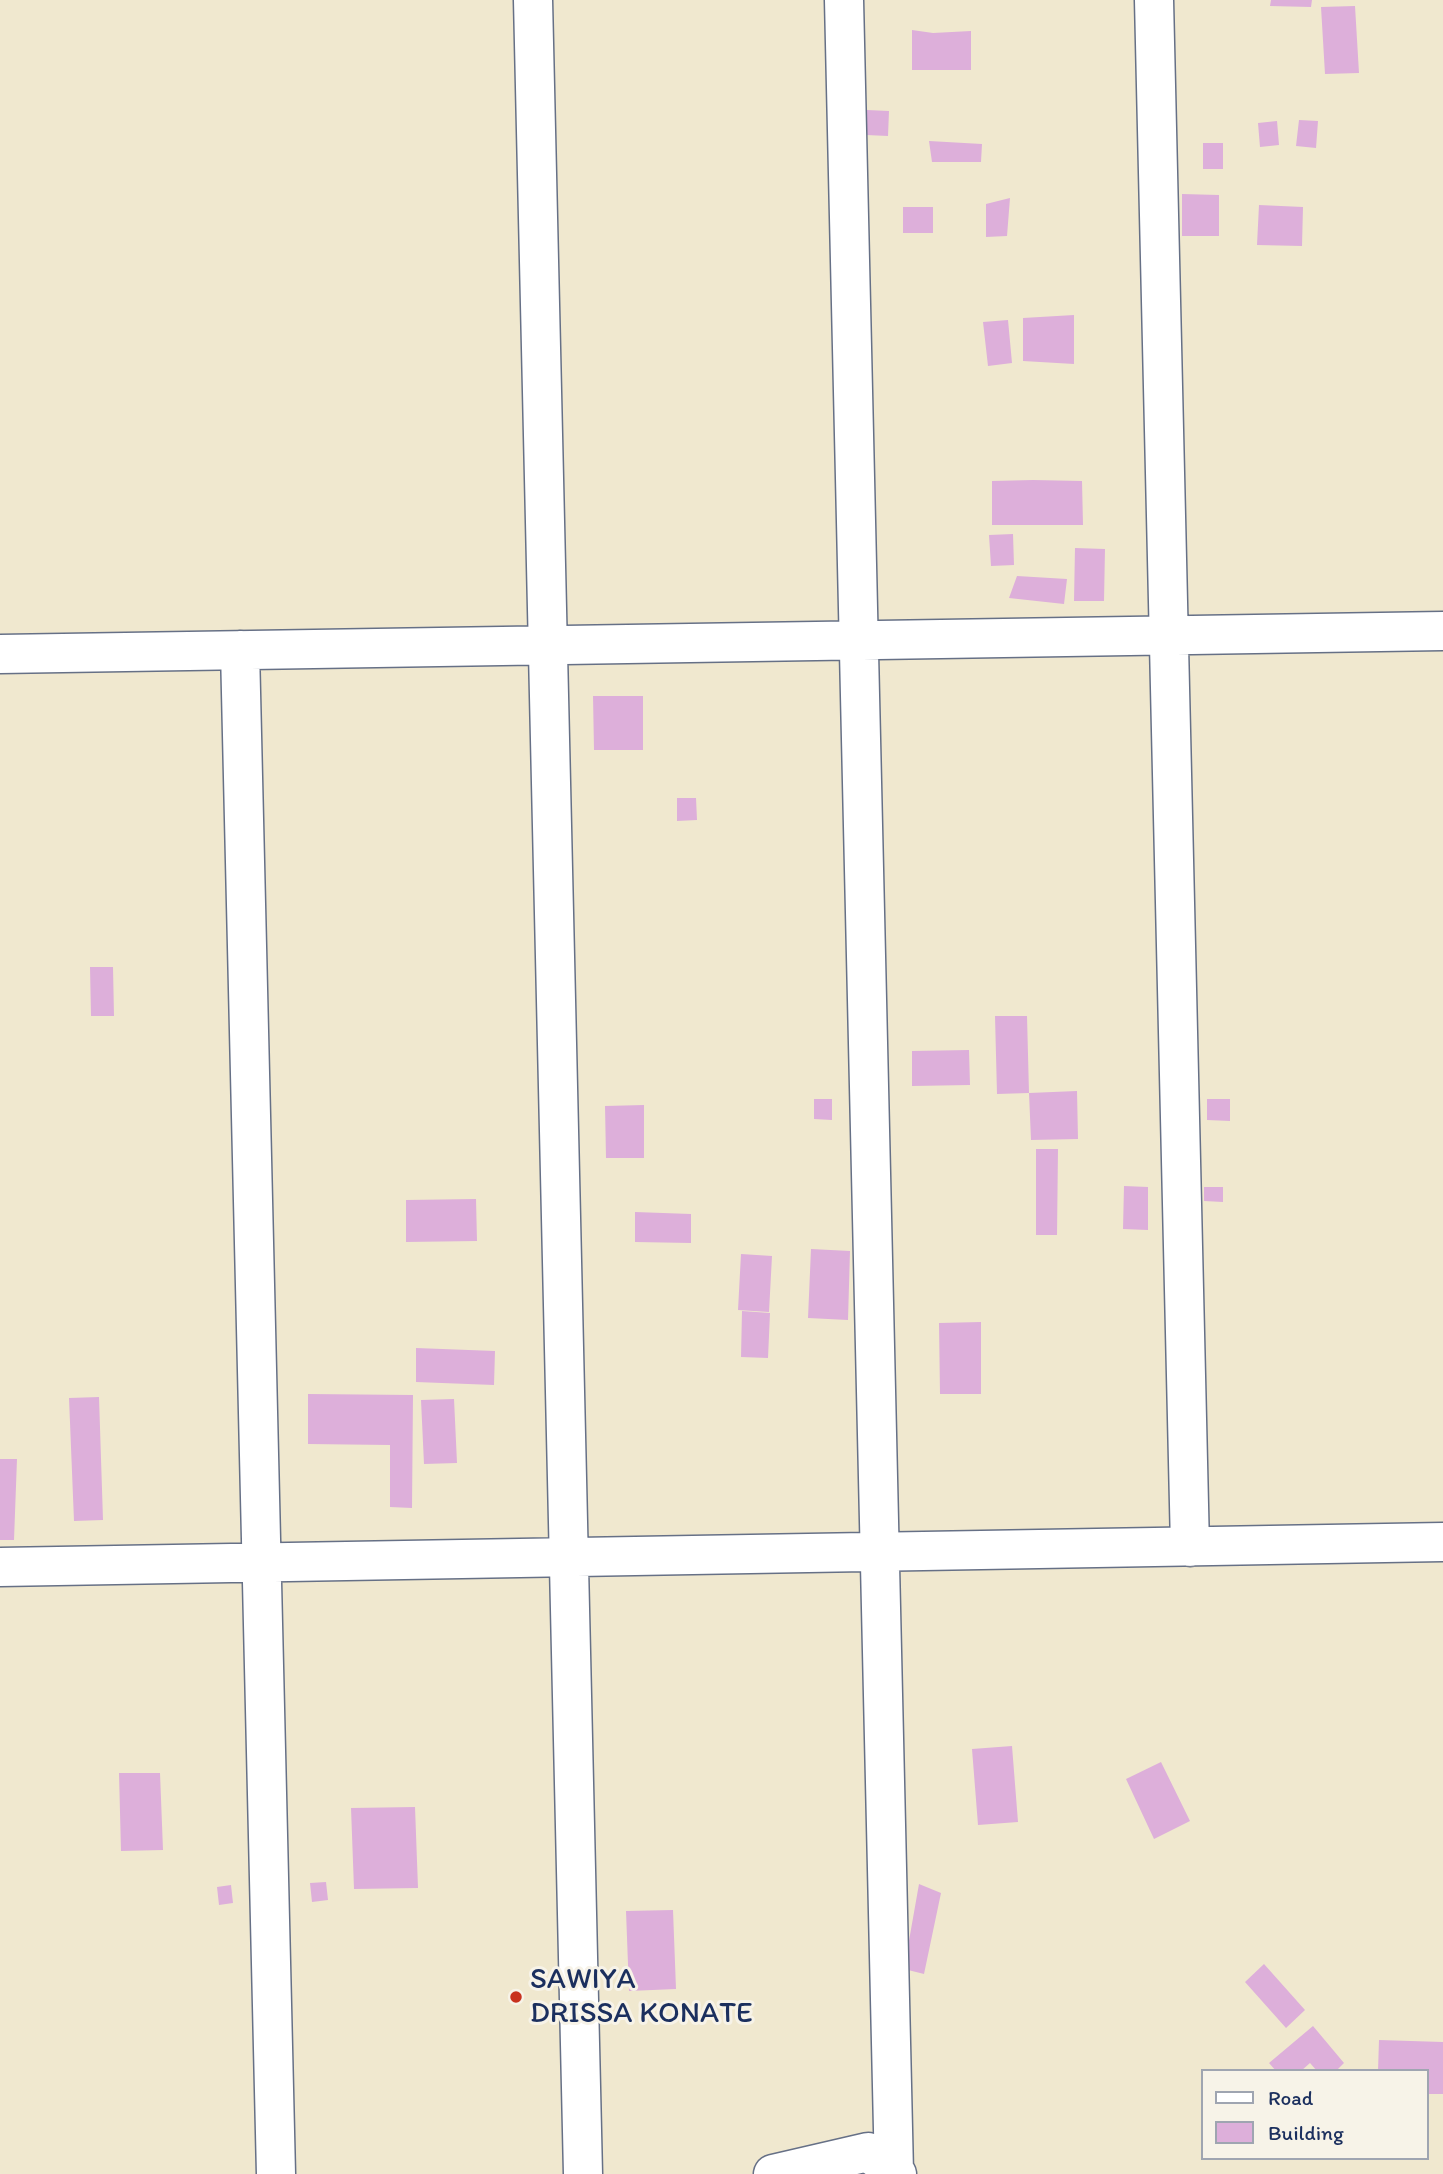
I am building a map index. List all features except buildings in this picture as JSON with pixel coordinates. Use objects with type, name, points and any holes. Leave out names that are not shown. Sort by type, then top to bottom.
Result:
[{"type":"street","points":[[533,0],[583,2174]]},
{"type":"street","points":[[844,0],[895,2173]]},
{"type":"street","points":[[1154,0],[1190,1547]]},
{"type":"street","points":[[0,654],[1443,631]]},
{"type":"street","points":[[240,650],[275,2174]]},
{"type":"street","points":[[0,1567],[1443,1542]]},
{"type":"street","points":[[773,2174],[868,2152],[895,2173]]},
{"type":"place","name":"SAWIYA DRISSA KONATE","points":[[516,1997]]}]
